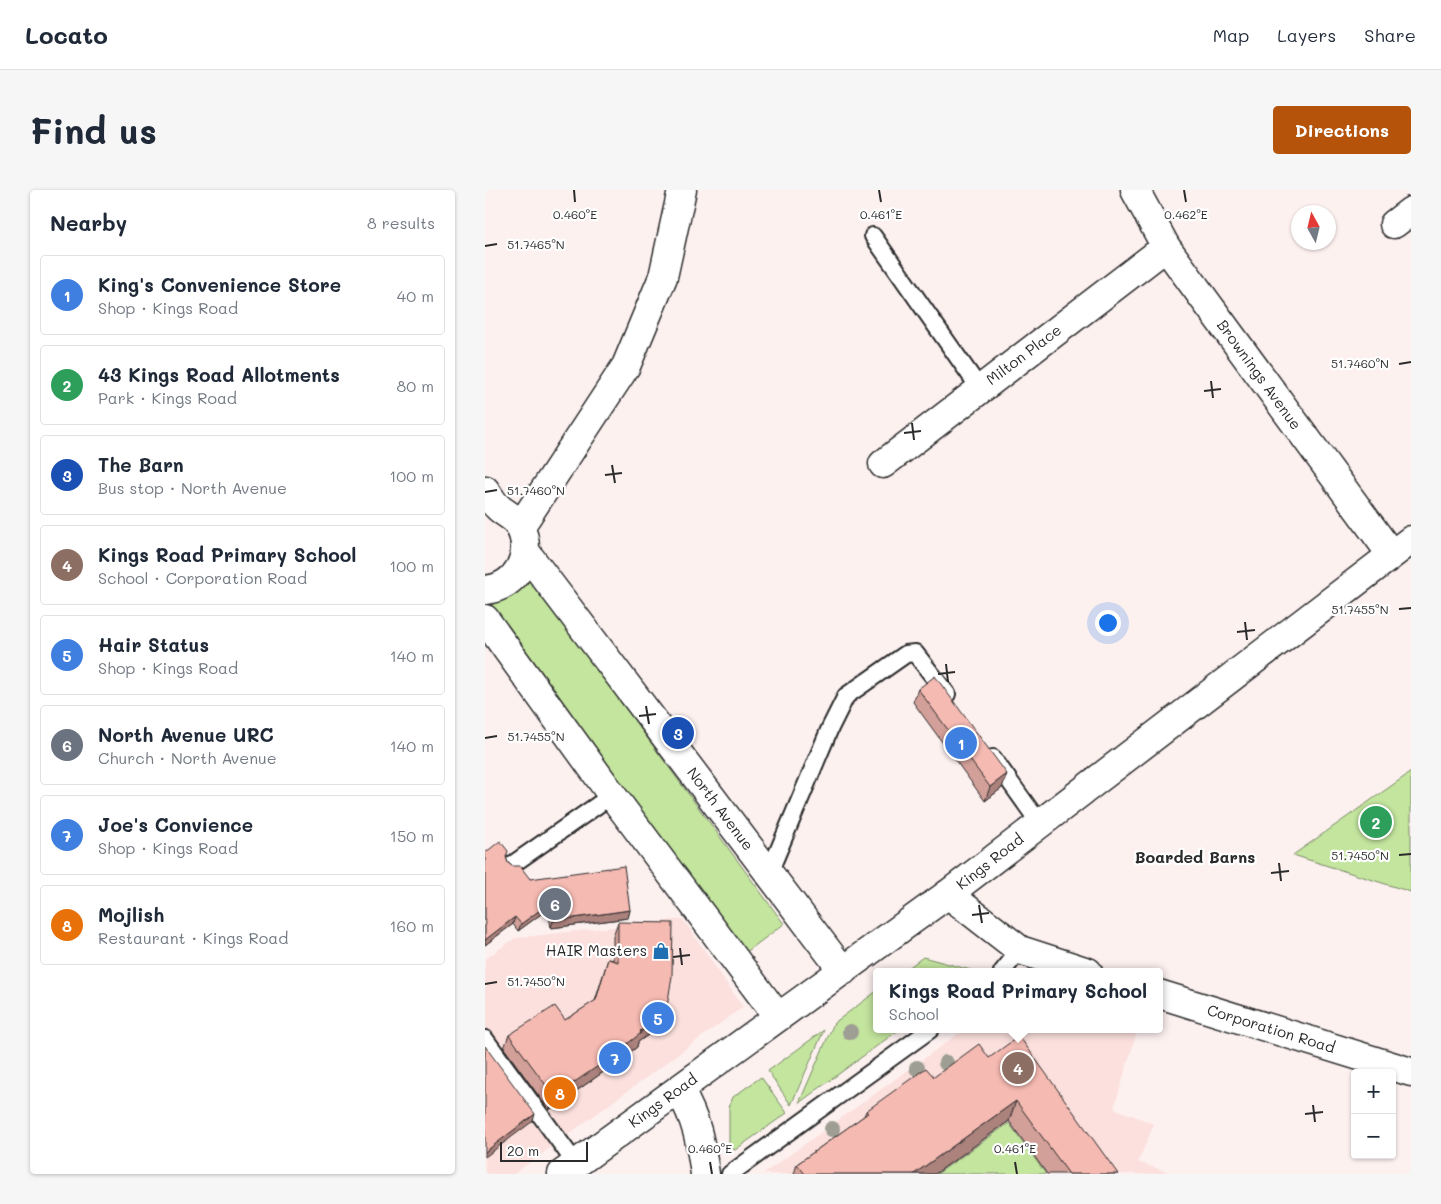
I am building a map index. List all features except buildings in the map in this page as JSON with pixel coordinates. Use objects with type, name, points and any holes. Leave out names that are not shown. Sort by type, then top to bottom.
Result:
[{"type":"street","points":[[485,590],[496,589],[505,584],[521,567],[522,539],[626,366],[663,277],[682,190]]},
{"type":"street","name":"Brownings Avenue","points":[[1135,190],[1165,247],[1401,547]]},
{"type":"street","name":"Milton Place","points":[[883,464],[1165,247]]},
{"type":"street","name":"North Avenue","points":[[489,500],[515,519],[522,539],[843,971]]},
{"type":"street","name":"Kings Road","points":[[569,1169],[948,894],[1401,547]]},
{"type":"street","points":[[485,619],[612,795],[778,1017]]},
{"type":"street","points":[[948,894],[1020,950],[1076,968]]},
{"type":"street","name":"Corporation Road","points":[[1163,995],[1411,1072]]},
{"type":"street","points":[[679,1089],[692,1112],[701,1140],[705,1174]]},
{"type":"lane","points":[[873,236],[980,389]]},
{"type":"lane","points":[[769,873],[830,728],[846,696],[907,654],[915,653],[956,706]]},
{"type":"lane","points":[[984,745],[1040,824]]},
{"type":"lane","points":[[513,864],[612,795]]},
{"type":"lane","points":[[1005,968],[1020,950]]},
{"type":"lane","points":[[730,1174],[925,1033]]},
{"type":"lane","points":[[485,1039],[569,1169]]},
{"type":"shaded area","points":[[683,919],[743,1007],[514,1174],[485,1174],[485,959],[515,938]]},
{"type":"shaded area","points":[[959,1033],[1137,1033],[1114,1108],[1154,1124],[1138,1162],[1174,1174],[763,1174]]},
{"type":"green space","points":[[529,577],[784,924],[745,953],[489,607]]},
{"type":"green space","points":[[1411,772],[1411,892],[1293,855]]},
{"type":"green space","points":[[923,957],[963,968],[908,968]]},
{"type":"green space","points":[[873,994],[873,1033],[895,1033],[799,1103],[834,1023]]},
{"type":"green space","points":[[824,1030],[791,1105],[768,1071]]},
{"type":"green space","points":[[761,1077],[787,1113],[735,1150],[729,1147],[729,1107],[733,1097]]},
{"type":"green space","points":[[1009,1123],[1046,1174],[937,1174]]},
{"type":"place","name":"The Barn","points":[[678,733]]},
{"type":"place","name":"King's Convenience Store","points":[[961,743]]},
{"type":"place","name":"43 Kings Road Allotments","points":[[1376,822]]},
{"type":"place","name":"North Avenue URC","points":[[555,904]]},
{"type":"place","name":"HAIR Masters","points":[[661,951]]},
{"type":"place","name":"Hair Status","points":[[658,1018]]},
{"type":"place","name":"Joe's Convience","points":[[615,1058]]},
{"type":"place","name":"Kings Road Primary School","points":[[1018,1068]]},
{"type":"place","name":"Mojlish","points":[[560,1093]]},
{"type":"district","name":"Boarded Barns","points":[[1195,857]]}]
